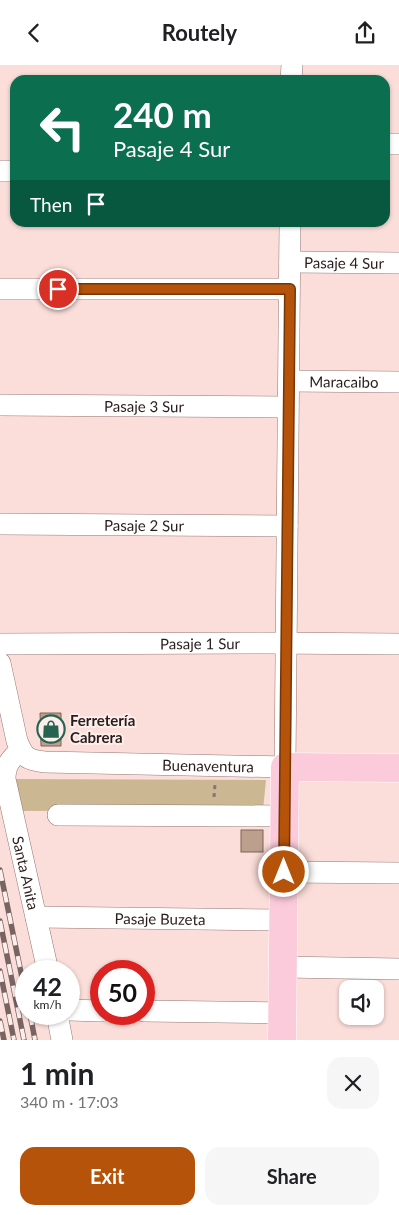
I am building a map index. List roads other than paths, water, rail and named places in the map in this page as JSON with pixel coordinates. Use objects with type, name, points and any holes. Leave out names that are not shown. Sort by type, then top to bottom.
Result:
[{"type":"main road","name":"Buenaventura","points":[[285,767],[399,768]]},
{"type":"main road","points":[[282,1040],[285,767]]},
{"type":"street","points":[[285,767],[290,227]]},
{"type":"street","name":"Pasaje 4 Sur","points":[[290,262],[399,263]]},
{"type":"street","points":[[0,289],[290,289]]},
{"type":"street","name":"Maracaibo","points":[[288,381],[399,382]]},
{"type":"street","name":"Pasaje 3 Sur","points":[[0,405],[288,407]]},
{"type":"street","name":"Pasaje 2 Sur","points":[[0,524],[287,526]]},
{"type":"street","name":"Pasaje 1 Sur","points":[[0,644],[399,644]]},
{"type":"street","points":[[0,663],[17,741],[21,751]]},
{"type":"street","name":"Buenaventura","points":[[21,751],[31,760],[45,762],[285,767]]},
{"type":"street","name":"Santa Anita","points":[[21,751],[9,762],[5,779],[46,960]]},
{"type":"street","points":[[58,815],[284,816]]},
{"type":"street","points":[[284,872],[399,873]]},
{"type":"street","name":"Pasaje Buzeta","points":[[36,917],[283,920]]},
{"type":"street","points":[[283,967],[399,969]]},
{"type":"street","points":[[155,1011],[283,1013]]},
{"type":"street","points":[[59,1025],[62,1040]]},
{"type":"railway","points":[[0,870],[18,960]]},
{"type":"railway","points":[[0,921],[24,1040]]},
{"type":"railway","points":[[0,971],[14,1040]]},
{"type":"railway","points":[[0,1021],[4,1040]]},
{"type":"railway","points":[[32,1025],[35,1040]]},
{"type":"place","name":"Ferretería Cabrera","points":[[51,729]]}]
